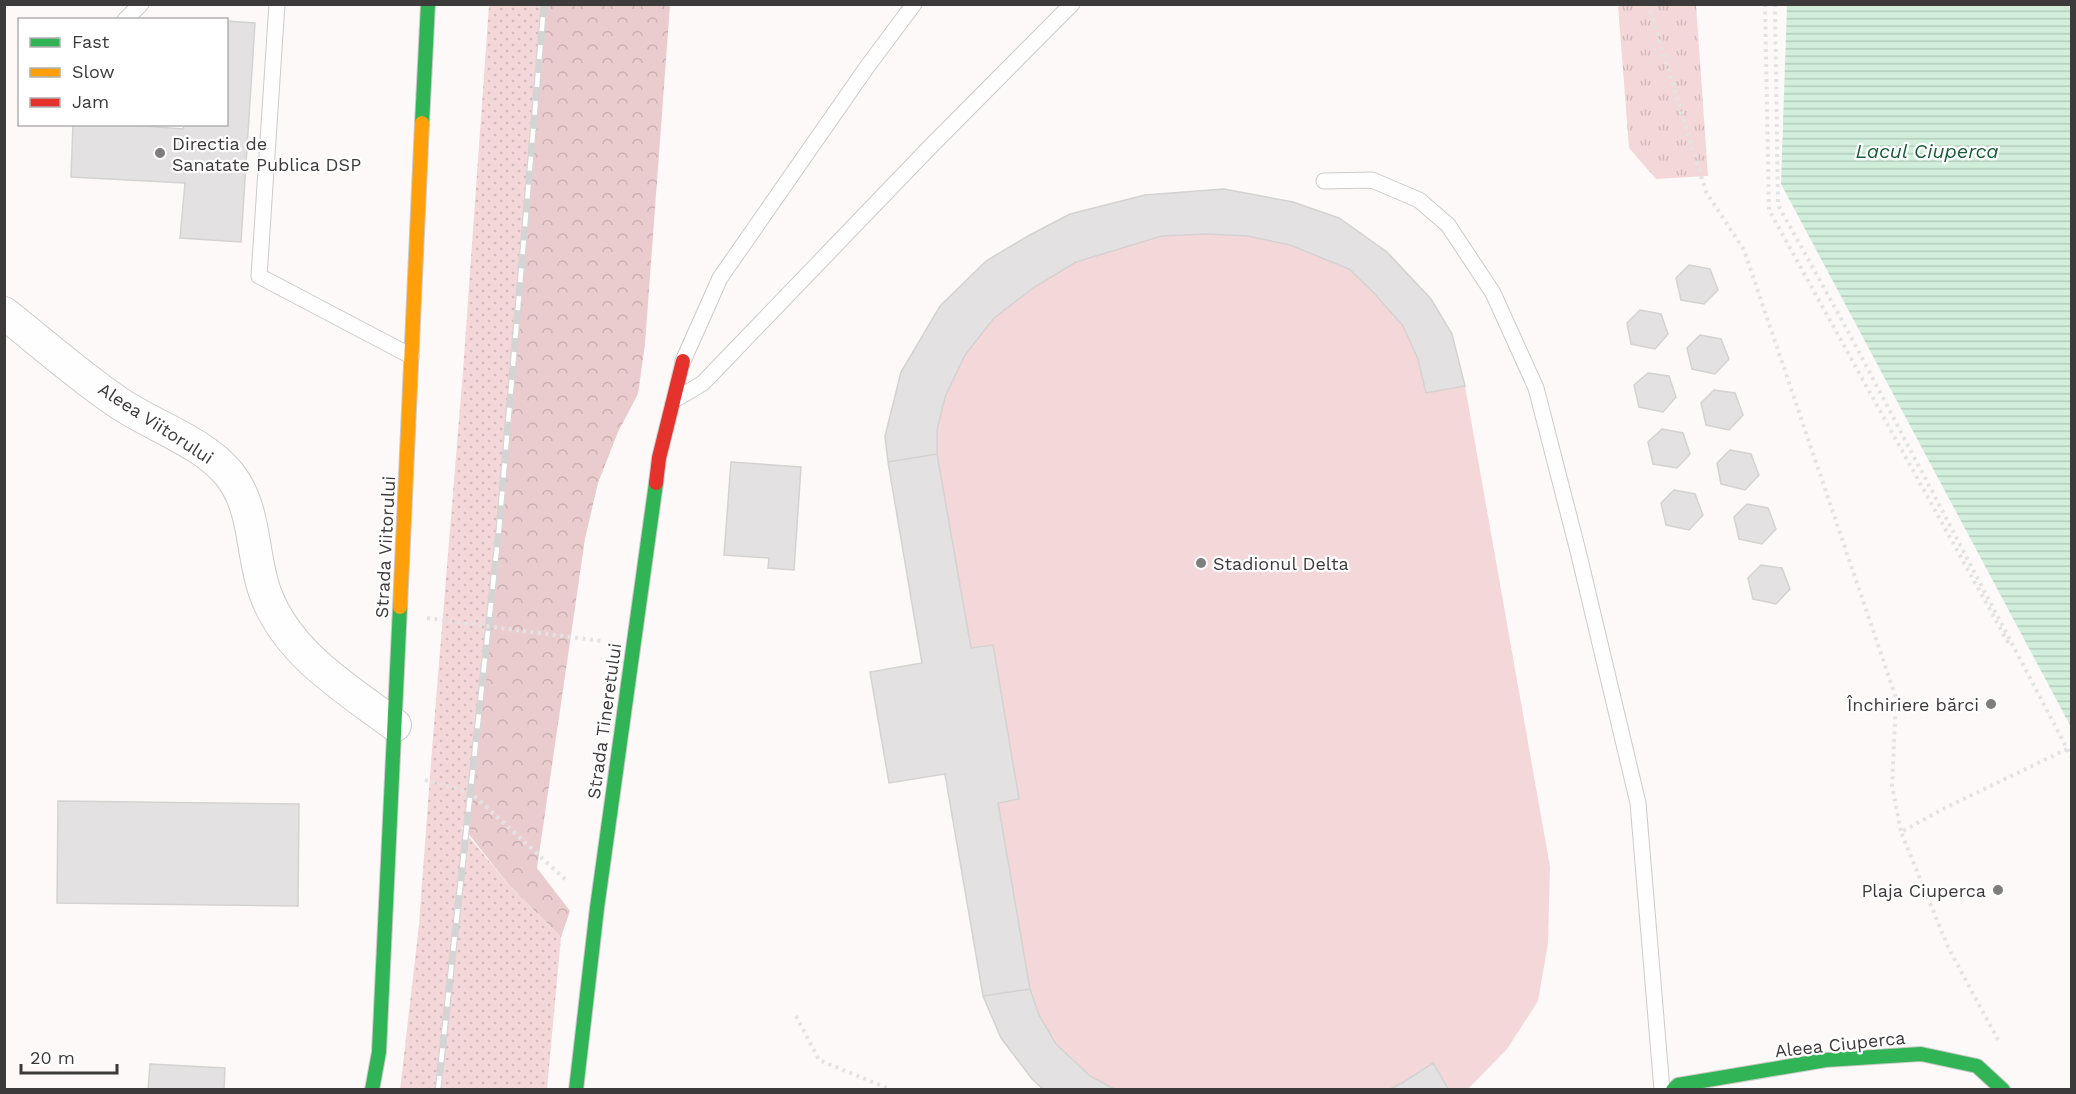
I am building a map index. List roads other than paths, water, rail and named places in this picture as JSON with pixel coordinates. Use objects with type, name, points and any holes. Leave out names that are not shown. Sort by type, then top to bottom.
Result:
[{"type":"street","name":"Strada Viitorului","points":[[372,1089],[379,1052],[428,4]]},
{"type":"street","name":"Aleea Viitorului","points":[[4,313],[120,403],[215,459],[231,476],[248,510],[265,594],[279,624],[308,659],[395,725]]},
{"type":"street","name":"Strada Tineretului","points":[[576,1089],[597,908],[659,458],[675,399],[682,361]]},
{"type":"street","name":"Aleea Ciuperca","points":[[1673,1089],[1678,1085],[1826,1060],[1921,1054],[1977,1066],[2003,1089]]},
{"type":"lane","points":[[126,18],[141,4]]},
{"type":"lane","points":[[277,4],[259,276],[412,356]]},
{"type":"lane","points":[[682,361],[720,278],[867,67],[914,4]]},
{"type":"lane","points":[[675,399],[703,383],[930,147],[1072,4]]},
{"type":"lane","points":[[1324,181],[1372,180],[1419,200],[1448,225],[1493,293],[1536,388],[1578,551],[1638,803],[1662,1089]]},
{"type":"water","name":"Lacul Ciuperca","points":[[1787,5],[2071,5],[2071,727],[1781,184]]},
{"type":"railway","points":[[438,1090],[499,529],[544,4]]},
{"type":"place","name":"Directia de Sanatate Publica DSP","points":[[160,153]]},
{"type":"place","name":"Stadionul Delta","points":[[1201,563]]},
{"type":"place","name":"Închiriere bărci","points":[[1991,704]]},
{"type":"place","name":"Plaja Ciuperca","points":[[1998,890]]}]
